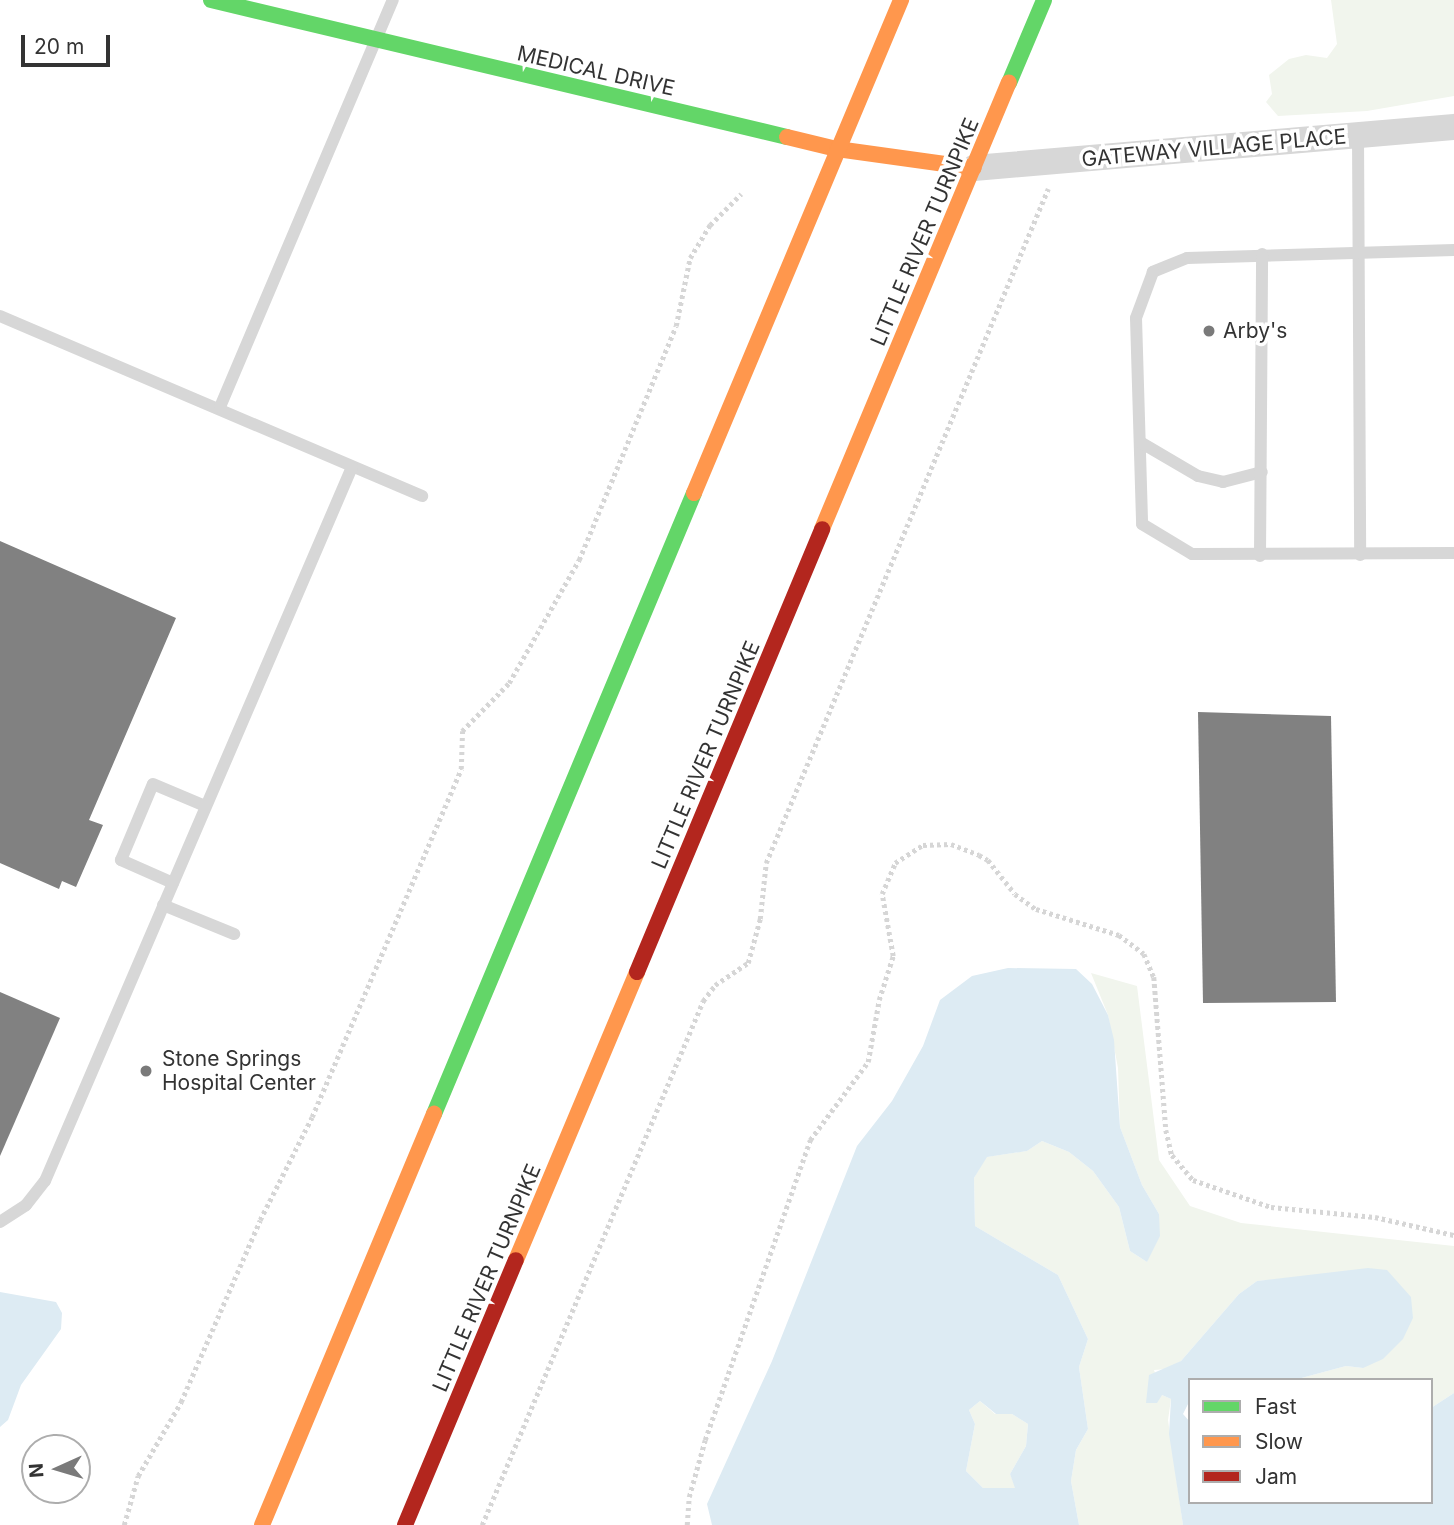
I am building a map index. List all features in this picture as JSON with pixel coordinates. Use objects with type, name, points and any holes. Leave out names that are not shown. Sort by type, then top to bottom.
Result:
[{"type":"main road","name":"MEDICAL DRIVE","points":[[211,0],[837,149],[974,167]]},
{"type":"main road","points":[[262,1525],[901,0]]},
{"type":"main road","name":"LITTLE RIVER TURNPIKE","points":[[405,1525],[1044,0]]},
{"type":"street","name":"GATEWAY VILLAGE PLACE","points":[[974,167],[1060,162],[1454,127]]},
{"type":"lane","points":[[220,407],[393,0]]},
{"type":"lane","points":[[1358,136],[1360,555]]},
{"type":"lane","points":[[1454,250],[1187,258],[1153,272],[1136,318],[1142,524],[1192,554],[1260,556],[1454,553]]},
{"type":"lane","points":[[1260,556],[1262,254]]},
{"type":"lane","points":[[0,316],[220,407],[422,496]]},
{"type":"lane","points":[[1140,442],[1198,476],[1223,482],[1262,472]]},
{"type":"lane","points":[[0,1222],[26,1205],[45,1181],[352,467]]},
{"type":"lane","points":[[173,883],[121,860],[153,784],[205,806]]},
{"type":"lane","points":[[163,905],[234,934]]},
{"type":"path","points":[[482,1525],[703,1001],[715,985],[748,963],[758,928],[766,863],[1060,162]]},
{"type":"path","points":[[124,1525],[138,1476],[181,1402],[260,1220],[312,1116],[456,782],[461,769],[462,731],[509,683],[579,560],[676,326],[690,258],[710,225],[741,194]]},
{"type":"path","points":[[687,1525],[689,1497],[705,1440],[810,1140],[868,1062],[879,1000],[893,956],[882,894],[895,863],[923,845],[951,844],[979,855],[988,860],[1015,894],[1036,909],[1119,935],[1144,954],[1154,977],[1166,1130],[1172,1155],[1193,1180],[1271,1207],[1375,1217],[1454,1235]]},
{"type":"shaded area","points":[[1331,0],[1454,0],[1454,96],[1367,111],[1278,116],[1266,102],[1272,94],[1269,75],[1289,59],[1306,55],[1327,58],[1337,44]]},
{"type":"shaded area","points":[[1008,968],[1076,969],[1092,984],[1108,1015],[1114,1040],[1120,1127],[1142,1185],[1159,1214],[1160,1236],[1147,1262],[1130,1251],[1119,1207],[1093,1171],[1069,1152],[1042,1141],[1027,1151],[987,1157],[974,1178],[975,1226],[1058,1275],[1088,1339],[1079,1367],[1088,1429],[1076,1450],[1071,1481],[1079,1525],[712,1525],[707,1504],[772,1361],[857,1146],[892,1101],[923,1046],[940,1000],[972,976]],"holes":[[[980,1401],[996,1414],[1012,1414],[1028,1424],[1026,1446],[1010,1474],[1015,1488],[983,1488],[966,1471],[975,1424],[969,1410]]]},
{"type":"shaded area","points":[[1091,973],[1137,986],[1159,1160],[1190,1206],[1241,1223],[1454,1246],[1454,1393],[1433,1407],[1433,1378],[1301,1378],[1346,1366],[1363,1368],[1387,1270],[1257,1281],[1239,1294],[1181,1361],[1167,1369],[1154,1370],[1162,1395],[1171,1399],[1168,1420],[1183,1525],[1079,1525],[1071,1481],[1076,1450],[1088,1429],[1079,1367],[1088,1339],[1058,1275],[975,1226],[974,1178],[986,1157],[1027,1151],[1042,1141],[1069,1152],[1093,1171],[1119,1207],[1130,1251],[1147,1262],[1159,1214],[1142,1185],[1120,1127],[1118,1068],[1108,1015]]},
{"type":"shaded area","points":[[1368,1268],[1387,1270],[1411,1297],[1413,1318],[1403,1339],[1383,1359],[1363,1368],[1346,1366],[1301,1378],[1188,1378],[1188,1404],[1183,1414],[1188,1420],[1188,1504],[1433,1504],[1433,1407],[1454,1393],[1454,1525],[1183,1525],[1169,1434],[1171,1399],[1162,1395],[1157,1403],[1146,1403],[1149,1375],[1181,1361],[1239,1294],[1257,1281]]},
{"type":"shaded area","points":[[0,1292],[56,1302],[62,1313],[61,1329],[21,1385],[8,1420],[0,1427]]},
{"type":"shaded area","points":[[980,1401],[995,1414],[1012,1414],[1028,1424],[1026,1446],[1010,1474],[1016,1488],[983,1488],[966,1471],[975,1424],[969,1410]]},
{"type":"building","points":[[0,541],[176,618],[89,820],[103,825],[76,887],[62,881],[59,889],[0,863]]},
{"type":"building","points":[[1198,712],[1331,716],[1336,1002],[1203,1003]]},
{"type":"building","points":[[0,992],[60,1018],[0,1156]]},
{"type":"traffic: fast","points":[[211,0],[787,137]]},
{"type":"traffic: fast","points":[[1009,83],[1044,0]]},
{"type":"traffic: fast","points":[[434,1114],[694,493]]},
{"type":"traffic: slow","points":[[694,493],[901,0]]},
{"type":"traffic: slow","points":[[822,529],[1009,83]]},
{"type":"traffic: slow","points":[[787,137],[837,149],[974,168]]},
{"type":"traffic: slow","points":[[516,1260],[637,972]]},
{"type":"traffic: slow","points":[[262,1525],[434,1114]]},
{"type":"traffic: jam","points":[[637,972],[822,529]]},
{"type":"traffic: jam","points":[[405,1525],[516,1260]]},
{"type":"place","name":"Arby's","points":[[1209,331]]},
{"type":"place","name":"Stone Springs Hospital Center","points":[[146,1071]]}]
